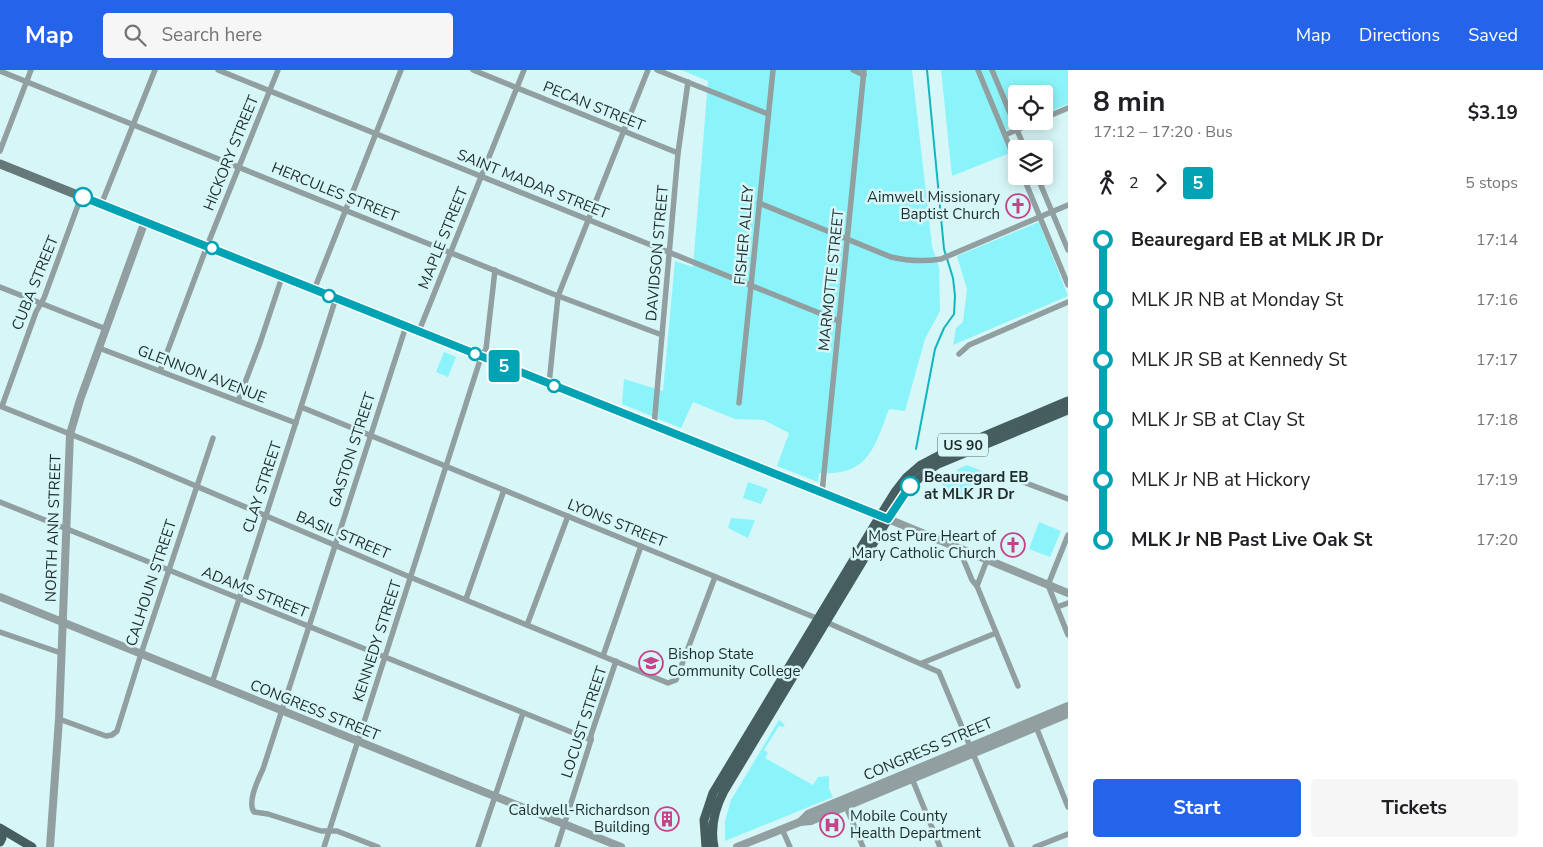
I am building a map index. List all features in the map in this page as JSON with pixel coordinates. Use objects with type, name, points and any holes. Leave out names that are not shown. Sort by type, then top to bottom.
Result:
[{"type":"main road","points":[[0,164],[884,518]]},
{"type":"main road","name":"US 90","points":[[706,847],[704,820],[713,793],[884,518],[900,485],[921,465],[944,453],[1068,401]]},
{"type":"main road","name":"US 90","points":[[884,518],[910,486],[924,473],[938,464],[1068,410]]},
{"type":"main road","name":"US 90","points":[[714,847],[714,819],[718,802],[822,620]]},
{"type":"main road","points":[[0,829],[2,838],[0,842]]},
{"type":"main road","points":[[0,829],[32,847]]},
{"type":"street","points":[[0,151],[31,70]]},
{"type":"street","points":[[101,205],[155,70]]},
{"type":"street","name":"SAINT MADAR STREET","points":[[218,70],[839,321]]},
{"type":"street","name":"HICKORY STREET","points":[[160,371],[207,246],[278,70]]},
{"type":"street","points":[[314,290],[401,70]]},
{"type":"street","name":"PECAN STREET","points":[[474,70],[678,153]]},
{"type":"street","name":"MAPLE STREET","points":[[419,331],[524,70]]},
{"type":"street","points":[[549,384],[558,296],[648,70]]},
{"type":"street","points":[[657,70],[768,114]]},
{"type":"street","name":"FISHER ALLEY","points":[[739,403],[773,70]]},
{"type":"street","points":[[853,70],[864,72]]},
{"type":"street","points":[[978,70],[1008,142]]},
{"type":"street","points":[[992,70],[1008,108]]},
{"type":"street","name":"HERCULES STREET","points":[[0,71],[558,296],[662,335]]},
{"type":"street","name":"MARMOTTE STREET","points":[[822,493],[864,72]]},
{"type":"street","name":"DAVIDSON STREET","points":[[654,426],[678,153],[688,82]]},
{"type":"street","points":[[1053,114],[1068,108]]},
{"type":"street","points":[[1005,135],[1017,130],[1021,140]]},
{"type":"street","points":[[1027,185],[1068,285]]},
{"type":"street","points":[[1041,185],[1068,250]]},
{"type":"street","name":"CUBA STREET","points":[[1,406],[81,197]]},
{"type":"street","points":[[759,203],[891,257],[902,260],[928,261],[941,259],[1068,205]]},
{"type":"street","name":"NORTH ANN STREET","points":[[50,847],[59,719],[70,434],[80,400],[145,221]]},
{"type":"street","name":"KENNEDY STREET","points":[[324,847],[482,357],[486,350],[495,270]]},
{"type":"street","points":[[238,401],[282,277]]},
{"type":"street","points":[[0,287],[106,329]]},
{"type":"street","name":"CLAY STREET","points":[[212,683],[336,298]]},
{"type":"street","points":[[959,354],[969,345],[1068,302]]},
{"type":"street","name":"GASTON STREET","points":[[329,831],[252,810],[256,786],[406,326]]},
{"type":"street","name":"GLENNON AVENUE","points":[[99,348],[296,423]]},
{"type":"street","name":"BASIL STREET","points":[[1,406],[411,578],[668,683],[676,680],[715,577]]},
{"type":"street","name":"LYONS STREET","points":[[301,407],[822,620],[939,672],[1012,847]]},
{"type":"street","name":"CALHOUN STREET","points":[[59,719],[106,736],[112,735],[117,731],[213,438]]},
{"type":"street","points":[[1018,480],[1068,499]]},
{"type":"street","points":[[466,599],[504,490]]},
{"type":"street","name":"ADAMS STREET","points":[[0,502],[523,713]]},
{"type":"street","points":[[528,625],[568,516]]},
{"type":"street","points":[[884,518],[1068,593]]},
{"type":"street","points":[[1068,535],[1048,584],[1068,636]]},
{"type":"street","points":[[602,656],[641,546]]},
{"type":"street","points":[[959,549],[972,580],[977,586],[1018,686]]},
{"type":"street","points":[[977,586],[987,560]]},
{"type":"street","name":"CONGRESS STREET","points":[[0,597],[621,847]]},
{"type":"street","points":[[1056,607],[1068,603]]},
{"type":"street","points":[[0,632],[62,653]]},
{"type":"street","points":[[922,664],[996,633]]},
{"type":"street","name":"LOCUST STREET","points":[[557,847],[616,661]]},
{"type":"street","name":"CONGRESS STREET","points":[[1035,724],[1068,706]]},
{"type":"street","points":[[478,847],[523,713],[592,740]]},
{"type":"street","name":"CONGRESS STREET","points":[[737,847],[800,822],[811,821],[845,803],[972,750],[1035,724],[1068,714]]},
{"type":"street","points":[[1035,724],[1068,807]]},
{"type":"street","points":[[911,776],[940,847]]},
{"type":"street","points":[[845,803],[863,847]]},
{"type":"street","points":[[782,829],[790,847]]},
{"type":"street","points":[[329,831],[337,831],[378,847]]},
{"type":"street","points":[[1035,847],[1068,834]]},
{"type":"shaded area","points":[[681,70],[912,70],[932,246],[939,267],[940,311],[925,339],[905,411],[889,409],[873,447],[867,457],[859,464],[849,470],[836,473],[819,473],[818,482],[777,466],[789,433],[764,420],[735,419],[693,402],[681,428],[622,404],[624,379],[663,391],[675,261],[693,267],[708,81]]},
{"type":"shaded area","points":[[941,70],[1068,70],[1068,104],[1053,110],[1053,85],[1008,85],[1008,129],[1002,132],[1008,148],[1008,154],[952,176]]},
{"type":"shaded area","points":[[1039,222],[1068,296],[953,345],[956,328],[963,322],[967,289],[957,256]]},
{"type":"shaded area","points":[[444,352],[456,357],[448,377],[436,372]]},
{"type":"shaded area","points":[[967,465],[982,471],[975,488],[966,485],[961,498],[955,496],[956,494],[946,489],[939,481],[941,476],[955,475],[958,469]]},
{"type":"shaded area","points":[[748,482],[768,489],[761,504],[743,498]]},
{"type":"shaded area","points":[[731,518],[755,520],[748,538],[728,528]]},
{"type":"shaded area","points":[[1039,522],[1061,531],[1050,557],[1029,549]]},
{"type":"shaded area","points":[[779,720],[785,725],[783,727],[779,726],[764,750],[768,753],[765,758],[813,785],[818,777],[829,776],[829,789],[833,797],[725,841],[725,821],[731,800]]},
{"type":"waterway","points":[[916,449],[935,349],[944,328],[954,314],[955,296],[953,278],[944,249],[927,70]]},
{"type":"bus line","name":"5","points":[[83,197],[888,519],[910,486]]},
{"type":"place","name":"Aimwell Missionary Baptist Church","points":[[1018,206]]},
{"type":"place","name":"Beauregard EB at MLK JR Dr","points":[[910,486]]},
{"type":"place","name":"Most Pure Heart of Mary Catholic Church","points":[[1013,545]]},
{"type":"place","name":"Bishop State Community College","points":[[651,663]]},
{"type":"place","name":"Caldwell-Richardson Building","points":[[667,819]]},
{"type":"place","name":"Mobile County Health Department","points":[[832,825]]}]
